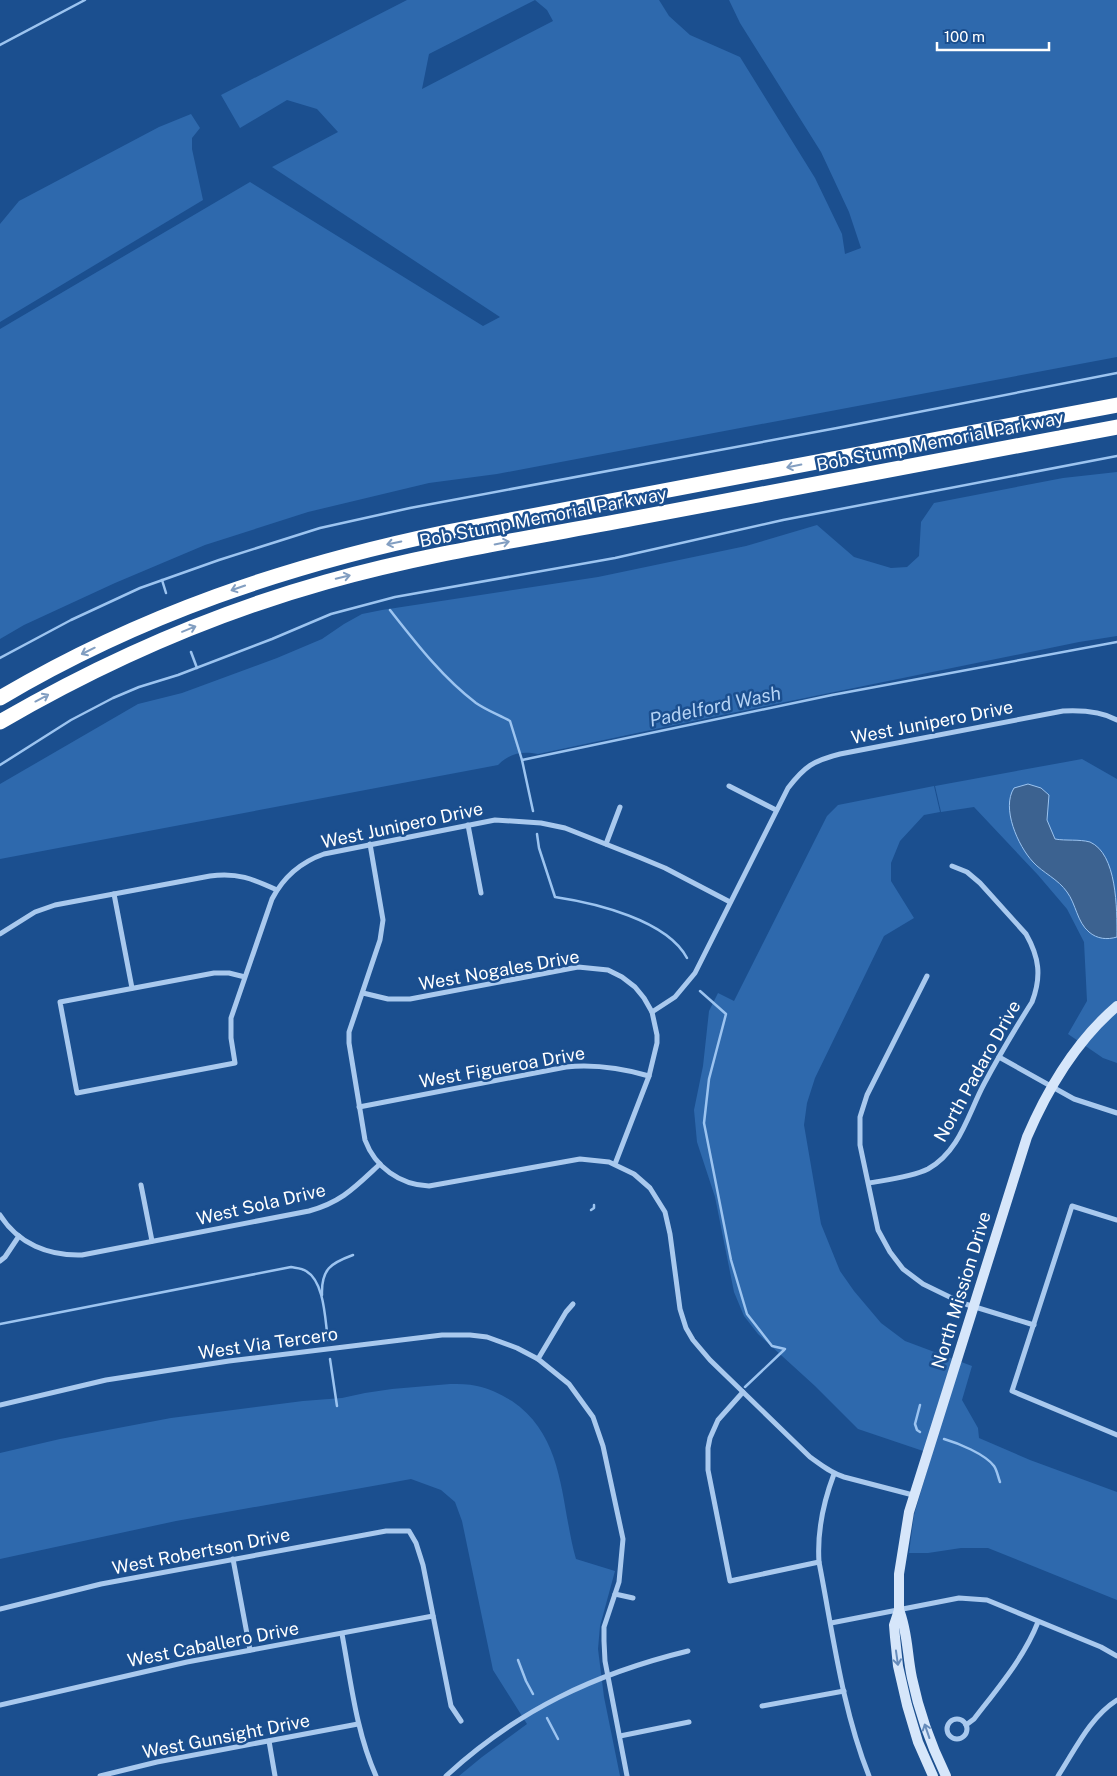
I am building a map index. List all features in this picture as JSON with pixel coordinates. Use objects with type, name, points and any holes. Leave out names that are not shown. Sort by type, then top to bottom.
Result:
[{"type":"highway","name":"Bob Stump Memorial Parkway","points":[[0,698],[83,653],[155,620],[245,585],[335,558],[447,532],[1117,405]]},
{"type":"highway","name":"Bob Stump Memorial Parkway","points":[[0,722],[71,683],[169,637],[234,612],[328,581],[444,554],[1117,427]]},
{"type":"street","name":"West Junipero Drive","points":[[652,1012],[675,997],[695,973],[788,788],[800,772],[812,764],[840,754],[1063,710],[1082,710],[1112,717],[1117,720]]},
{"type":"street","points":[[729,786],[776,810]]},
{"type":"street","points":[[606,844],[620,807]]},
{"type":"street","name":"West Junipero Drive","points":[[132,988],[60,1002],[77,1093],[235,1063],[231,1038],[231,1018],[269,906],[276,890],[294,870],[316,857],[370,844],[494,820],[541,823],[564,828],[665,868],[730,902]]},
{"type":"street","points":[[468,825],[481,893]]},
{"type":"street","points":[[370,844],[384,925],[349,1032],[349,1043],[365,1140],[380,1164],[402,1181],[418,1186],[430,1186],[580,1159],[598,1160],[615,1164],[634,1174],[644,1182],[660,1202],[668,1222],[680,1309],[686,1328],[702,1352],[810,1457],[834,1474],[913,1495]]},
{"type":"street","name":"North Padaro Drive","points":[[869,1183],[898,1178],[927,1169],[945,1156],[961,1133],[983,1087],[1032,1002],[1038,988],[1039,977],[1035,954],[1026,934],[980,883],[967,872],[952,866]]},
{"type":"street","points":[[0,934],[20,920],[45,908],[219,875],[248,877],[276,890]]},
{"type":"street","points":[[114,894],[132,988],[214,973],[229,972],[245,977]]},
{"type":"street","name":"West Nogales Drive","points":[[363,993],[388,999],[410,1000],[568,968],[593,967],[608,970],[622,977],[635,987],[652,1012]]},
{"type":"street","points":[[927,976],[862,1107],[860,1117],[859,1135],[878,1230],[890,1252],[903,1269],[923,1284],[939,1293],[973,1306],[1034,1325]]},
{"type":"street","name":"North Mission Drive","points":[[933,1776],[915,1734],[902,1685],[894,1625],[898,1610],[901,1558],[913,1495],[1027,1137],[1051,1087],[1075,1051],[1099,1023],[1117,1006]]},
{"type":"street","points":[[615,1164],[649,1076],[657,1043],[652,1012]]},
{"type":"street","points":[[999,1057],[1079,1101],[1117,1113]]},
{"type":"street","name":"West Figueroa Drive","points":[[359,1107],[580,1065],[610,1066],[649,1076]]},
{"type":"street","name":"West Sola Drive","points":[[0,1215],[7,1226],[19,1236],[42,1250],[68,1256],[82,1255],[309,1211],[325,1206],[346,1195],[380,1164]]},
{"type":"street","points":[[141,1185],[152,1241]]},
{"type":"street","points":[[1117,1220],[1072,1206],[1012,1391],[1117,1435]]},
{"type":"street","points":[[0,1261],[5,1257],[19,1236]]},
{"type":"street","points":[[538,1358],[566,1312],[573,1304]]},
{"type":"street","name":"West Via Tercero","points":[[0,1405],[106,1380],[229,1361],[442,1335],[470,1334],[487,1337],[538,1358],[569,1384],[593,1417],[602,1446],[622,1539],[619,1582],[604,1627],[604,1649],[627,1776]]},
{"type":"street","points":[[743,1392],[718,1420],[708,1448],[708,1470],[730,1581],[820,1562]]},
{"type":"street","points":[[834,1474],[822,1509],[818,1548],[844,1691],[856,1740],[869,1776]]},
{"type":"street","name":"West Robertson Drive","points":[[0,1609],[101,1584],[386,1531],[409,1531],[416,1543],[423,1565],[433,1616]]},
{"type":"street","points":[[233,1559],[250,1650]]},
{"type":"street","points":[[615,1594],[633,1598]]},
{"type":"street","points":[[831,1623],[959,1598],[973,1598],[987,1600],[1101,1647],[1117,1656]]},
{"type":"street","name":"North Mission Drive","points":[[898,1610],[904,1624],[910,1668],[917,1697],[931,1742],[946,1776]]},
{"type":"street","points":[[433,1616],[451,1706],[461,1721]]},
{"type":"street","name":"West Caballero Drive","points":[[0,1705],[178,1664],[433,1616]]},
{"type":"street","points":[[966,1725],[974,1720],[1020,1657],[1038,1622]]},
{"type":"street","points":[[342,1634],[358,1724],[368,1758],[376,1776]]},
{"type":"street","points":[[446,1776],[500,1731],[576,1688],[644,1663],[688,1651]]},
{"type":"street","points":[[762,1706],[844,1691]]},
{"type":"street","points":[[1058,1776],[1092,1724],[1117,1700]]},
{"type":"street","points":[[620,1736],[689,1722]]},
{"type":"street","name":"West Gunsight Drive","points":[[100,1776],[158,1762],[358,1724]]},
{"type":"street","points":[[269,1741],[275,1776]]},
{"type":"shaded area","points":[[407,0],[535,0],[659,0],[669,16],[690,35],[740,57],[815,178],[842,234],[845,254],[861,248],[849,212],[821,152],[740,23],[729,0],[1117,0],[1117,357],[497,474],[429,483],[308,512],[205,545],[115,583],[24,625],[0,639],[0,329],[250,182],[483,326],[500,317],[272,167],[338,132],[317,109],[287,100],[240,128],[221,95]],"holes":[[[535,0],[547,10],[553,21],[422,89],[429,54]]]},
{"type":"shaded area","points":[[191,114],[200,128],[192,138],[192,149],[203,200],[0,322],[0,224],[19,201],[159,127]]},
{"type":"shaded area","points":[[1117,472],[1117,636],[1079,642],[538,754],[516,754],[498,765],[0,859],[0,784],[138,704],[182,693],[277,658],[322,639],[362,614],[598,577],[746,546],[817,525],[854,557],[891,568],[907,567],[919,556],[921,522],[934,503],[1063,478]]},
{"type":"shaded area","points":[[1082,759],[1117,779],[1117,1063],[1103,1058],[1068,1034],[1087,1001],[1084,942],[1067,909],[974,807],[941,812],[935,786]]},
{"type":"shaded area","points":[[1028,784],[1041,788],[1049,795],[1047,820],[1055,839],[1090,842],[1099,848],[1106,858],[1114,883],[1116,897],[1117,937],[1102,938],[1089,932],[1079,918],[1067,892],[1059,883],[1041,870],[1027,855],[1017,837],[1010,816],[1009,806],[1010,796],[1014,788]]},
{"type":"shaded area","points":[[934,786],[940,812],[924,815],[900,841],[891,863],[891,881],[914,918],[884,936],[815,1078],[807,1103],[804,1125],[821,1224],[840,1271],[881,1323],[905,1341],[972,1366],[962,1400],[978,1428],[979,1438],[1030,1460],[1117,1492],[1117,1600],[988,1548],[961,1548],[928,1553],[909,1553],[914,1515],[932,1454],[858,1429],[815,1386],[758,1334],[744,1316],[734,1292],[715,1197],[697,1142],[694,1110],[703,1066],[709,1011],[718,993],[734,1001],[827,816],[838,805]]},
{"type":"shaded area","points":[[450,1384],[474,1385],[491,1390],[512,1401],[530,1416],[543,1433],[552,1452],[563,1494],[576,1559],[615,1571],[600,1626],[598,1649],[604,1697],[620,1776],[459,1776],[527,1724],[493,1670],[462,1521],[455,1502],[441,1490],[411,1479],[176,1521],[0,1559],[0,1453],[60,1439],[171,1418],[303,1401],[342,1398],[392,1389]]},
{"type":"waterway","points":[[0,45],[85,0]]},
{"type":"waterway","points":[[0,658],[71,620],[140,588],[219,560],[320,528],[410,508],[837,428],[1117,373]]},
{"type":"waterway","points":[[0,765],[71,720],[113,698],[272,639],[331,614],[395,597],[615,558],[783,520],[1117,456]]},
{"type":"waterway","points":[[162,580],[166,593]]},
{"type":"waterway","name":"Padelford Wash","points":[[390,610],[430,659],[452,682],[476,703],[510,721],[522,760],[533,811]]},
{"type":"waterway","name":"Padelford Wash","points":[[522,760],[832,695],[1117,642]]},
{"type":"waterway","points":[[191,652],[197,668]]},
{"type":"waterway","points":[[537,834],[539,848],[555,897],[590,904],[628,915],[664,933],[687,958]]},
{"type":"waterway","points":[[700,991],[726,1014],[709,1079],[704,1123],[731,1260],[747,1314],[772,1346],[785,1349]]},
{"type":"waterway","points":[[591,1210],[594,1208],[594,1205]]},
{"type":"waterway","points":[[322,1295],[323,1279],[329,1268],[333,1264],[353,1255]]},
{"type":"waterway","points":[[0,1324],[291,1267],[306,1271],[317,1284],[323,1302],[328,1340]]},
{"type":"waterway","points":[[745,1387],[784,1350]]},
{"type":"waterway","points":[[330,1359],[337,1406]]},
{"type":"waterway","points":[[920,1405],[915,1424],[920,1432]]},
{"type":"waterway","points":[[944,1439],[964,1446],[984,1457],[995,1468],[1000,1482]]},
{"type":"waterway","points":[[518,1660],[533,1694]]},
{"type":"waterway","points":[[547,1718],[558,1739]]}]
